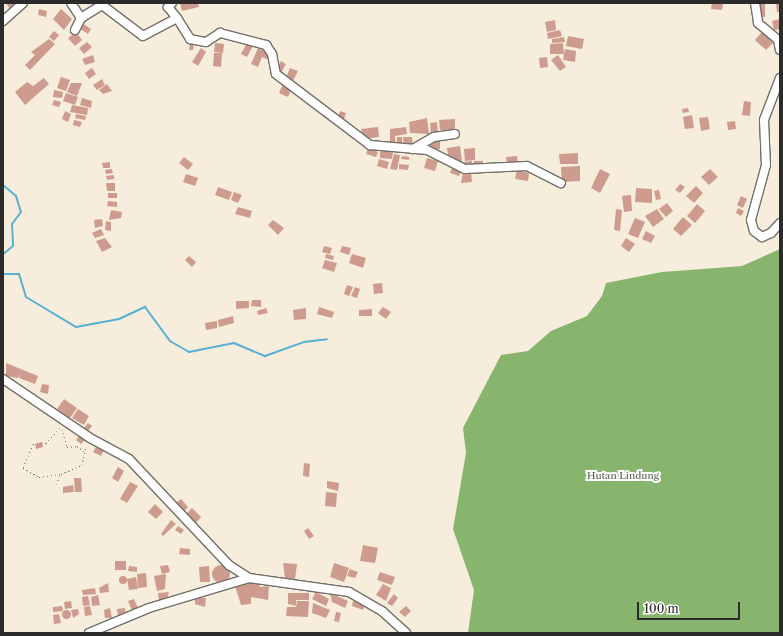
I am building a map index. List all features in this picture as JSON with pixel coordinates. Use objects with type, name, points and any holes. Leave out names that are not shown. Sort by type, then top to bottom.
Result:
[{"type":"street","points":[[3,21],[23,3]]},
{"type":"street","points":[[172,3],[168,7],[190,39],[206,42],[220,33],[266,45],[272,54],[276,74],[358,139],[376,147],[429,150],[465,169],[527,166],[561,183]]},
{"type":"street","points":[[754,3],[758,24],[778,40],[780,50]]},
{"type":"street","points":[[72,5],[80,17]]},
{"type":"street","points":[[75,30],[80,17],[101,5],[145,36],[177,18]]},
{"type":"street","points":[[780,78],[764,120],[766,165],[751,220],[754,231],[762,237],[771,233],[780,222]]},
{"type":"street","points":[[413,150],[434,137],[455,134]]},
{"type":"street","points":[[3,379],[90,438],[133,462],[229,565],[250,578],[349,592],[383,612],[406,633]]},
{"type":"street","points":[[89,633],[149,608],[250,578]]},
{"type":"path","points":[[84,451],[77,446],[67,447],[60,427],[46,443],[33,444],[24,470],[39,477],[61,474],[82,465],[84,451],[90,438]]},
{"type":"path","points":[[56,484],[61,474]]},
{"type":"green space","name":"Hutan Lindung","points":[[780,249],[780,633],[468,633],[474,590],[453,529],[466,453],[463,428],[501,355],[528,351],[551,331],[587,316],[602,296],[606,283],[662,272],[742,266]]},
{"type":"building","points":[[6,3],[14,3],[15,6],[10,9]]},
{"type":"building","points":[[180,3],[198,3],[199,7],[182,11]]},
{"type":"building","points":[[712,3],[723,3],[722,10],[711,9]]},
{"type":"building","points":[[776,3],[780,3],[780,12],[777,12]]},
{"type":"building","points":[[760,4],[765,4],[765,17],[760,17]]},
{"type":"building","points":[[39,9],[47,11],[46,17],[38,15]]},
{"type":"building","points":[[61,9],[72,19],[64,30],[53,19]]},
{"type":"building","points":[[780,19],[780,29],[774,30],[772,21]]},
{"type":"building","points":[[555,20],[556,30],[547,32],[545,22]]},
{"type":"building","points":[[82,23],[91,29],[88,34],[79,28]]},
{"type":"building","points":[[560,30],[562,36],[548,39],[547,33]]},
{"type":"building","points":[[54,31],[59,35],[54,41],[49,37]]},
{"type":"building","points":[[76,32],[82,40],[75,46],[68,38]]},
{"type":"building","points":[[762,32],[773,43],[766,50],[755,40]]},
{"type":"building","points":[[568,36],[584,39],[582,49],[566,46]]},
{"type":"building","points":[[564,37],[565,42],[552,43],[552,39]]},
{"type":"building","points":[[49,39],[55,44],[30,70],[25,65],[35,55],[31,52]]},
{"type":"building","points":[[87,42],[92,47],[84,54],[79,48]]},
{"type":"building","points":[[190,43],[194,44],[193,50],[189,50]]},
{"type":"building","points":[[215,43],[224,44],[223,53],[214,52]]},
{"type":"building","points":[[247,43],[253,46],[247,57],[241,54]]},
{"type":"building","points":[[563,43],[564,54],[550,54],[550,44]]},
{"type":"building","points":[[201,48],[206,52],[198,66],[192,62]]},
{"type":"building","points":[[258,48],[271,54],[269,60],[262,57],[258,67],[251,64]]},
{"type":"building","points":[[565,49],[576,51],[575,62],[563,60]]},
{"type":"building","points":[[214,53],[222,53],[221,67],[213,66]]},
{"type":"building","points":[[93,55],[95,62],[85,65],[82,59]]},
{"type":"building","points":[[558,55],[566,67],[560,71],[551,60]]},
{"type":"building","points":[[547,57],[548,67],[540,68],[539,58]]},
{"type":"building","points":[[281,61],[286,64],[281,73],[276,70]]},
{"type":"building","points":[[92,68],[96,74],[89,79],[85,73]]},
{"type":"building","points":[[290,68],[298,71],[293,81],[286,78]]},
{"type":"building","points":[[61,77],[70,80],[66,91],[57,88]]},
{"type":"building","points":[[44,78],[49,84],[25,105],[15,92],[27,82],[33,86]]},
{"type":"building","points":[[102,79],[105,85],[97,90],[93,85]]},
{"type":"building","points":[[71,83],[82,83],[77,96],[67,92]]},
{"type":"building","points":[[107,84],[112,91],[103,94],[99,90]]},
{"type":"building","points":[[283,84],[292,88],[288,97],[279,93]]},
{"type":"building","points":[[54,90],[63,92],[62,98],[53,97]]},
{"type":"building","points":[[66,93],[78,97],[75,105],[63,101]]},
{"type":"building","points":[[82,98],[92,101],[91,108],[80,105]]},
{"type":"building","points":[[54,100],[61,102],[59,107],[52,105]]},
{"type":"building","points":[[744,101],[751,102],[750,116],[742,115]]},
{"type":"building","points":[[72,105],[88,108],[87,115],[70,112]]},
{"type":"building","points":[[688,108],[689,112],[683,113],[682,109]]},
{"type":"building","points":[[65,111],[71,114],[68,122],[62,119]]},
{"type":"building","points":[[340,111],[346,113],[343,122],[337,120]]},
{"type":"building","points":[[76,114],[86,116],[85,120],[75,118]]},
{"type":"building","points":[[692,115],[694,128],[685,129],[683,117]]},
{"type":"building","points":[[708,117],[710,129],[701,131],[699,118]]},
{"type":"building","points":[[427,118],[429,134],[410,133],[409,122]]},
{"type":"building","points":[[455,119],[455,130],[440,130],[439,120]]},
{"type":"building","points":[[74,120],[82,122],[80,127],[73,125]]},
{"type":"building","points":[[735,121],[736,129],[728,130],[727,122]]},
{"type":"building","points":[[437,122],[438,132],[431,133],[430,123]]},
{"type":"building","points":[[378,127],[379,137],[363,139],[361,129]]},
{"type":"building","points":[[406,127],[407,134],[395,136],[396,147],[390,146],[390,129]]},
{"type":"building","points":[[397,137],[402,137],[402,147],[397,147]]},
{"type":"building","points":[[403,137],[412,137],[413,146],[404,147]]},
{"type":"building","points":[[431,140],[440,140],[440,149],[431,149]]},
{"type":"building","points":[[460,146],[462,161],[449,163],[447,148]]},
{"type":"building","points":[[368,148],[378,152],[376,157],[366,154]]},
{"type":"building","points":[[475,148],[475,160],[465,161],[464,149]]},
{"type":"building","points":[[380,150],[393,152],[392,159],[380,158]]},
{"type":"building","points":[[578,153],[578,164],[560,164],[559,154]]},
{"type":"building","points":[[394,154],[400,155],[397,170],[390,169]]},
{"type":"building","points":[[402,156],[409,157],[409,160],[401,159]]},
{"type":"building","points":[[517,156],[518,166],[507,167],[506,157]]},
{"type":"building","points":[[184,157],[193,164],[188,170],[179,163]]},
{"type":"building","points":[[427,158],[438,161],[435,171],[424,168]]},
{"type":"building","points":[[379,159],[389,162],[387,169],[377,166]]},
{"type":"building","points":[[472,161],[472,167],[462,168],[462,162]]},
{"type":"building","points":[[474,161],[483,161],[483,168],[474,168]]},
{"type":"building","points":[[110,162],[110,168],[103,168],[102,163]]},
{"type":"building","points":[[399,164],[409,165],[408,170],[399,169]]},
{"type":"building","points":[[580,166],[580,181],[562,182],[561,167]]},
{"type":"building","points":[[452,168],[461,171],[459,176],[450,173]]},
{"type":"building","points":[[112,169],[113,173],[106,174],[105,170]]},
{"type":"building","points":[[600,169],[610,174],[600,193],[591,188]]},
{"type":"building","points":[[710,169],[718,177],[709,185],[701,177]]},
{"type":"building","points":[[517,170],[529,173],[528,181],[515,179]]},
{"type":"building","points":[[471,172],[472,182],[461,183],[463,173]]},
{"type":"building","points":[[186,174],[198,178],[195,186],[183,182]]},
{"type":"building","points":[[114,175],[114,179],[107,180],[106,176]]},
{"type":"building","points":[[106,183],[115,183],[115,191],[107,191]]},
{"type":"building","points":[[680,184],[685,187],[680,193],[675,190]]},
{"type":"building","points":[[696,186],[703,193],[694,203],[686,196]]},
{"type":"building","points":[[218,187],[232,192],[229,200],[215,195]]},
{"type":"building","points":[[636,188],[652,189],[652,203],[635,202]]},
{"type":"building","points":[[659,190],[661,199],[656,200],[654,191]]},
{"type":"building","points":[[234,192],[242,195],[238,203],[231,200]]},
{"type":"building","points":[[108,193],[117,193],[117,198],[108,198]]},
{"type":"building","points":[[631,195],[632,211],[624,212],[622,196]]},
{"type":"building","points":[[741,196],[747,199],[743,208],[737,205]]},
{"type":"building","points":[[108,201],[117,202],[117,207],[107,206]]},
{"type":"building","points":[[667,203],[673,211],[666,217],[659,209]]},
{"type":"building","points":[[697,204],[705,211],[695,223],[687,216]]},
{"type":"building","points":[[238,207],[252,211],[250,218],[235,214]]},
{"type":"building","points":[[738,208],[744,211],[741,216],[736,213]]},
{"type":"building","points":[[616,209],[622,210],[620,231],[614,230]]},
{"type":"building","points":[[657,209],[664,219],[653,227],[645,216]]},
{"type":"building","points":[[111,210],[122,212],[121,218],[109,220]]},
{"type":"building","points":[[683,217],[692,225],[681,236],[673,229]]},
{"type":"building","points":[[635,218],[645,222],[638,238],[628,234]]},
{"type":"building","points":[[102,219],[103,226],[95,228],[94,220]]},
{"type":"building","points":[[273,220],[284,228],[278,235],[268,225]]},
{"type":"building","points":[[106,221],[111,222],[111,231],[105,230]]},
{"type":"building","points":[[101,229],[104,235],[95,238],[92,233]]},
{"type":"building","points":[[646,231],[655,236],[651,243],[642,239]]},
{"type":"building","points":[[105,238],[112,247],[102,252],[96,241]]},
{"type":"building","points":[[626,238],[635,244],[629,252],[621,246]]},
{"type":"building","points":[[324,246],[332,248],[330,254],[322,252]]},
{"type":"building","points":[[342,246],[351,248],[349,255],[340,252]]},
{"type":"building","points":[[326,254],[334,256],[333,260],[325,258]]},
{"type":"building","points":[[352,254],[366,258],[363,268],[349,263]]},
{"type":"building","points":[[189,256],[196,262],[192,267],[185,260]]},
{"type":"building","points":[[325,260],[337,263],[334,272],[322,268]]},
{"type":"building","points":[[382,283],[383,293],[374,294],[373,284]]},
{"type":"building","points":[[347,285],[353,287],[349,296],[344,294]]},
{"type":"building","points":[[355,287],[360,289],[357,298],[351,296]]},
{"type":"building","points":[[252,300],[261,300],[261,307],[251,306]]},
{"type":"building","points":[[236,301],[249,301],[249,308],[236,309]]},
{"type":"building","points":[[319,307],[334,312],[332,318],[317,314]]},
{"type":"building","points":[[383,307],[391,312],[386,319],[378,313]]},
{"type":"building","points":[[266,308],[268,313],[258,315],[257,311]]},
{"type":"building","points":[[306,308],[306,319],[294,320],[293,310]]},
{"type":"building","points":[[372,309],[372,316],[359,316],[359,310]]},
{"type":"building","points":[[233,316],[234,323],[219,327],[218,320]]},
{"type":"building","points":[[217,321],[217,328],[206,330],[205,323]]},
{"type":"building","points":[[6,363],[38,376],[35,384],[19,378],[21,373],[18,378],[6,376]]},
{"type":"building","points":[[42,384],[49,385],[48,394],[40,392]]},
{"type":"building","points":[[64,399],[77,408],[70,418],[57,409]]},
{"type":"building","points":[[78,409],[89,416],[84,425],[72,418]]},
{"type":"building","points":[[88,423],[92,426],[88,431],[84,428]]},
{"type":"building","points":[[80,435],[86,439],[81,444],[76,440]]},
{"type":"building","points":[[42,442],[43,447],[36,449],[35,444]]},
{"type":"building","points":[[96,447],[104,450],[101,456],[93,452]]},
{"type":"building","points":[[304,463],[310,464],[309,477],[303,476]]},
{"type":"building","points":[[118,467],[124,471],[118,482],[112,478]]},
{"type":"building","points":[[74,478],[81,478],[82,492],[75,492]]},
{"type":"building","points":[[327,481],[339,483],[338,491],[327,488]]},
{"type":"building","points":[[130,482],[138,486],[127,503],[120,499]]},
{"type":"building","points":[[73,485],[74,492],[63,493],[63,487]]},
{"type":"building","points":[[326,492],[337,493],[336,507],[325,506]]},
{"type":"building","points":[[181,499],[188,507],[183,513],[175,504]]},
{"type":"building","points":[[155,504],[163,512],[156,519],[148,512]]},
{"type":"building","points":[[192,508],[201,517],[195,524],[185,515]]},
{"type":"building","points":[[171,520],[176,524],[163,536],[161,534]]},
{"type":"building","points":[[178,526],[184,530],[181,534],[175,530]]},
{"type":"building","points":[[308,528],[314,536],[309,539],[304,531]]},
{"type":"building","points":[[363,545],[378,548],[375,563],[360,561]]},
{"type":"building","points":[[180,548],[190,549],[190,555],[179,554]]},
{"type":"building","points":[[115,561],[126,561],[126,570],[115,570]]},
{"type":"building","points":[[283,563],[297,564],[295,579],[285,578]]},
{"type":"building","points":[[334,563],[349,568],[344,582],[330,577]]},
{"type":"building","points":[[168,565],[170,572],[162,574],[160,566]]},
{"type":"building","points":[[217,565],[225,565],[230,570],[228,581],[225,583],[217,583],[212,578],[212,570]]},
{"type":"building","points":[[129,566],[137,567],[137,572],[128,571]]},
{"type":"building","points":[[209,566],[210,582],[200,582],[199,567]]},
{"type":"building","points":[[350,569],[358,572],[355,578],[347,576]]},
{"type":"building","points":[[380,572],[395,577],[392,585],[377,580]]},
{"type":"building","points":[[146,573],[147,587],[138,588],[137,574]]},
{"type":"building","points":[[166,574],[165,589],[157,591],[154,576]]},
{"type":"building","points":[[121,576],[125,576],[127,580],[125,584],[121,584],[119,582],[119,578]]},
{"type":"building","points":[[136,577],[138,589],[129,590],[127,579]]},
{"type":"building","points":[[249,580],[249,584],[259,583],[260,587],[269,586],[268,600],[251,597],[251,604],[241,605],[235,586]]},
{"type":"building","points":[[108,583],[109,592],[100,593],[99,588]]},
{"type":"building","points":[[383,584],[391,588],[386,601],[376,595]]},
{"type":"building","points":[[95,588],[96,594],[83,595],[82,590]]},
{"type":"building","points":[[169,592],[167,599],[159,601],[158,593]]},
{"type":"building","points":[[316,592],[329,599],[326,606],[312,599]]},
{"type":"building","points":[[288,593],[296,593],[296,606],[288,604]]},
{"type":"building","points":[[296,593],[309,593],[309,600],[296,600]]},
{"type":"building","points":[[330,593],[348,601],[345,608],[332,602]]},
{"type":"building","points":[[394,594],[398,598],[392,606],[387,603]]},
{"type":"building","points":[[98,595],[100,605],[92,606],[91,597]]},
{"type":"building","points":[[88,596],[90,605],[83,606],[82,597]]},
{"type":"building","points":[[195,597],[206,598],[205,607],[195,604]]},
{"type":"building","points":[[134,599],[138,608],[132,611],[128,601]]},
{"type":"building","points":[[71,601],[72,608],[65,609],[64,602]]},
{"type":"building","points":[[297,601],[309,601],[308,617],[286,616],[287,607],[296,607]]},
{"type":"building","points":[[353,601],[365,605],[363,610],[352,606]]},
{"type":"building","points":[[313,603],[330,610],[326,618],[312,613]]},
{"type":"building","points":[[62,606],[63,611],[53,612],[53,607]]},
{"type":"building","points":[[90,606],[92,615],[85,616],[84,607]]},
{"type":"building","points":[[406,606],[411,611],[405,617],[399,612]]},
{"type":"building","points":[[110,608],[112,618],[105,618],[104,610]]},
{"type":"building","points":[[125,608],[126,615],[118,616],[117,609]]},
{"type":"building","points":[[78,609],[79,614],[73,618],[71,610]]},
{"type":"building","points":[[64,610],[68,610],[70,614],[68,618],[64,618],[62,616],[62,612]]},
{"type":"building","points":[[336,612],[341,613],[339,622],[334,621]]},
{"type":"building","points":[[59,614],[61,623],[54,624],[53,615]]},
{"type":"waterway","points":[[3,185],[16,196],[21,212],[12,224],[13,246],[3,254]]},
{"type":"waterway","points":[[3,274],[19,274],[26,297],[76,327],[119,319],[145,307],[170,341],[189,352],[234,343],[265,356],[304,342],[327,339]]}]
